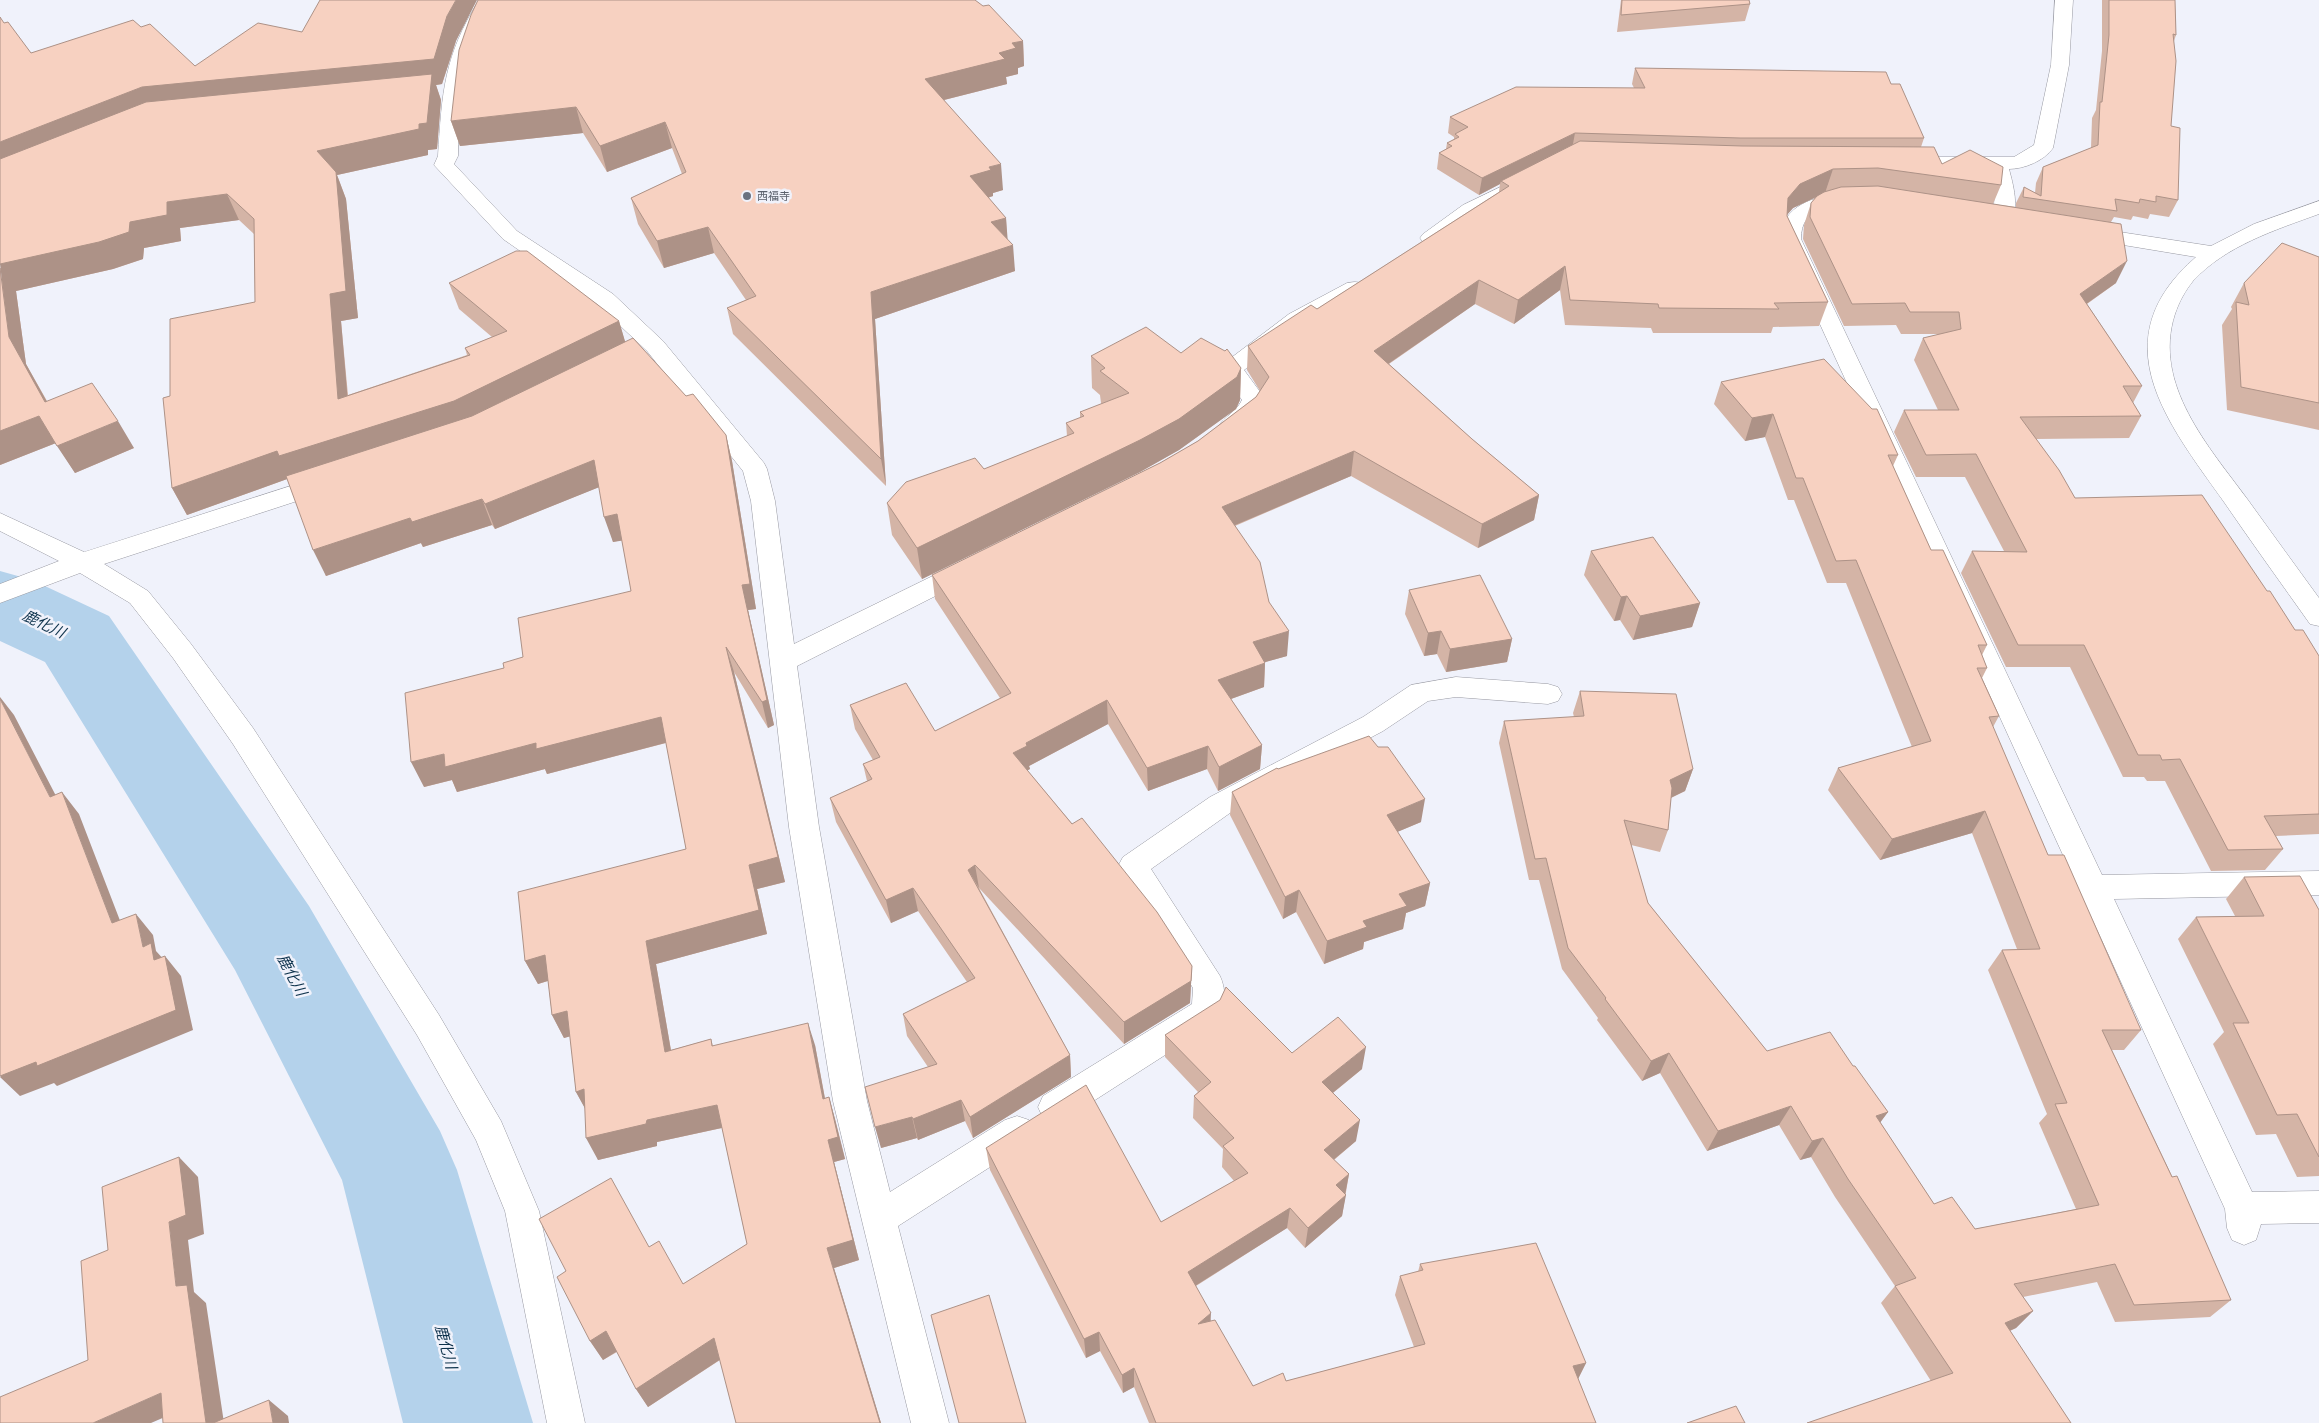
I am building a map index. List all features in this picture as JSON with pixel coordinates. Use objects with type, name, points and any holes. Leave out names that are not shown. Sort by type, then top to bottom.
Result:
[{"type":"street","points":[[488,0],[470,28],[442,92],[448,156],[444,165],[510,235],[605,299],[646,351],[755,469],[763,501],[804,827],[850,1101],[930,1423]]},
{"type":"street","points":[[1881,162],[2018,163],[2043,148],[2060,66],[2064,0]]},
{"type":"street","points":[[1997,163],[2005,190],[2003,219]]},
{"type":"street","points":[[1417,247],[1470,209],[1530,179]]},
{"type":"street","points":[[1861,200],[1825,201],[1815,205],[1801,214],[1792,223],[1791,238],[2094,887],[2243,1218],[2319,1207]]},
{"type":"street","points":[[2319,207],[2258,229],[2212,253],[2188,273],[2172,294],[2161,318],[2159,363],[2176,410],[2191,439],[2319,617]]},
{"type":"street","points":[[2258,229],[2281,242]]},
{"type":"street","points":[[2069,230],[2212,253]]},
{"type":"street","points":[[1217,437],[1246,415],[1254,400],[1231,368],[1297,319],[1370,278]]},
{"type":"street","points":[[0,594],[68,568],[353,474]]},
{"type":"street","points":[[0,520],[68,568],[139,597],[182,651],[243,736],[423,1017],[489,1132],[522,1211],[566,1423]]},
{"type":"street","points":[[784,661],[987,559]]},
{"type":"street","points":[[878,1219],[1206,1010],[1209,986],[1133,866],[1220,805],[1374,724],[1421,692],[1456,687],[1548,694]]},
{"type":"street","points":[[2094,887],[2319,883]]},
{"type":"building","points":[[320,0],[456,0],[447,16],[434,59],[142,87],[0,142],[0,17],[4,23],[8,22],[31,53],[133,20],[141,27],[150,24],[195,66],[258,23],[302,32]]},
{"type":"building","points":[[478,0],[975,0],[983,6],[989,5],[1023,41],[1012,43],[1016,48],[999,53],[1005,59],[925,79],[1001,164],[989,167],[991,170],[970,176],[1006,218],[991,222],[1013,245],[871,292],[881,459],[727,308],[756,296],[708,227],[657,241],[631,198],[686,172],[665,122],[600,146],[576,107],[451,121],[459,50]]},
{"type":"building","points":[[1622,0],[1749,0],[1750,4],[1621,15]]},
{"type":"building","points":[[2109,0],[2175,0],[2176,35],[2173,34],[2176,61],[2171,126],[2180,128],[2178,200],[2156,196],[2156,202],[2140,199],[2139,203],[2115,199],[2117,211],[2023,197],[2024,187],[2041,196],[2043,167],[2098,145],[2100,102],[2102,102],[2109,35]]},
{"type":"building","points":[[1635,68],[1886,72],[1891,84],[1900,84],[1924,138],[1740,138],[1575,133],[1482,178],[1439,153],[1452,146],[1447,143],[1459,137],[1455,134],[1468,127],[1450,117],[1516,87],[1645,88]]},
{"type":"building","points":[[432,74],[427,123],[419,124],[419,129],[317,151],[336,172],[346,291],[330,294],[338,399],[470,355],[465,348],[507,331],[449,283],[516,251],[527,251],[619,321],[454,401],[279,456],[277,451],[172,488],[163,398],[170,396],[170,319],[255,302],[254,219],[227,194],[167,202],[167,215],[130,222],[129,232],[99,242],[0,264],[0,159],[146,102]]},
{"type":"building","points":[[1580,141],[1742,146],[1934,147],[1942,164],[1970,150],[2003,167],[2001,185],[1878,168],[1833,169],[1800,184],[1788,198],[1787,216],[1828,302],[1774,303],[1779,309],[1659,308],[1658,304],[1570,300],[1565,266],[1518,300],[1479,280],[1374,351],[1472,439],[1539,495],[1482,524],[1354,451],[1222,507],[1260,562],[1269,602],[1289,631],[1253,642],[1265,663],[1218,680],[1262,745],[1219,767],[1208,746],[1147,768],[1107,700],[1026,743],[1027,746],[1013,753],[1072,824],[1082,818],[1157,912],[1192,966],[1191,981],[1124,1022],[975,865],[968,870],[1070,1055],[970,1117],[961,1100],[913,1119],[912,1117],[875,1127],[865,1087],[937,1064],[903,1014],[975,978],[913,888],[886,900],[830,798],[872,779],[863,764],[880,757],[850,705],[906,683],[935,731],[1011,693],[932,575],[1160,463],[1198,441],[1256,397],[1269,377],[1248,346],[1311,305],[1317,309],[1509,186],[1501,181]]},
{"type":"building","points":[[1878,186],[2121,224],[2127,261],[2080,294],[2142,386],[2123,386],[2141,416],[2020,417],[2059,470],[2075,498],[2202,495],[2267,591],[2270,591],[2295,630],[2303,630],[2319,656],[2319,814],[2264,816],[2283,849],[2228,850],[2180,759],[2162,760],[2160,755],[2138,755],[2084,645],[2018,645],[1972,551],[2027,552],[1976,454],[1926,455],[1904,410],[1959,410],[1923,338],[1961,329],[1959,312],[1910,312],[1905,303],[1852,304],[1810,217],[1811,203],[1824,192],[1841,187]]},
{"type":"building","points":[[2282,243],[2319,257],[2319,403],[2241,387],[2236,302],[2249,305],[2244,283]]},
{"type":"building","points":[[0,268],[9,337],[45,402],[92,383],[118,421],[57,446],[39,416],[0,431]]},
{"type":"building","points":[[1146,327],[1181,353],[1201,338],[1225,351],[1227,349],[1241,368],[1237,377],[1179,419],[1140,440],[917,548],[887,503],[906,482],[975,458],[984,469],[1074,433],[1066,423],[1084,416],[1080,412],[1129,393],[1100,371],[1105,368],[1091,356]]},
{"type":"building","points":[[633,338],[686,396],[693,394],[726,435],[750,584],[742,585],[767,700],[762,702],[726,647],[778,857],[749,865],[759,910],[646,941],[665,1052],[711,1039],[712,1046],[808,1023],[823,1099],[829,1097],[838,1137],[828,1140],[853,1240],[827,1248],[880,1423],[736,1423],[714,1338],[636,1389],[606,1331],[590,1341],[557,1277],[566,1271],[539,1219],[611,1178],[649,1247],[659,1241],[683,1284],[747,1244],[717,1105],[647,1120],[646,1124],[586,1138],[584,1089],[576,1092],[567,1011],[552,1015],[545,955],[525,961],[518,892],[686,849],[661,717],[536,749],[536,743],[445,767],[444,754],[411,762],[405,693],[504,668],[503,663],[523,657],[518,618],[631,591],[617,514],[604,517],[594,460],[485,504],[482,499],[412,522],[410,518],[313,550],[286,476],[472,416]]},
{"type":"building","points":[[1824,359],[1872,409],[1877,409],[1898,455],[1888,455],[1931,550],[1943,550],[1987,645],[1978,645],[1987,668],[1977,668],[1999,716],[1989,717],[2048,855],[2064,855],[2141,1030],[2102,1030],[2172,1177],[2177,1176],[2231,1300],[2134,1305],[2115,1264],[2014,1284],[2033,1311],[2005,1323],[2071,1423],[1807,1423],[1953,1373],[1895,1286],[1916,1278],[1848,1179],[1823,1138],[1812,1141],[1791,1106],[1718,1131],[1669,1053],[1651,1061],[1568,948],[1546,858],[1535,859],[1504,721],[1584,716],[1580,691],[1676,694],[1693,769],[1670,780],[1672,788],[1668,830],[1624,820],[1648,903],[1767,1051],[1830,1032],[1888,1112],[1876,1116],[1934,1204],[1952,1197],[1975,1229],[2099,1205],[2055,1104],[2067,1103],[2002,950],[2040,949],[1985,811],[1892,839],[1838,768],[1931,741],[1856,560],[1836,561],[1803,478],[1796,478],[1773,414],[1752,418],[1721,382]]},
{"type":"building","points":[[1653,537],[1700,603],[1640,616],[1627,596],[1621,597],[1591,551]]},
{"type":"building","points":[[1480,575],[1512,639],[1450,649],[1441,631],[1428,633],[1409,590]]},
{"type":"building","points":[[0,699],[50,797],[62,792],[112,923],[136,914],[143,947],[151,943],[154,960],[165,956],[176,1010],[37,1066],[36,1062],[0,1076]]},
{"type":"building","points":[[1369,736],[1378,747],[1388,747],[1425,799],[1387,815],[1430,883],[1399,894],[1407,906],[1363,921],[1367,927],[1327,941],[1299,890],[1285,897],[1232,792],[1277,768]]},
{"type":"building","points":[[2300,876],[2319,910],[2319,1157],[2297,1114],[2277,1115],[2233,1023],[2249,1023],[2196,917],[2264,916],[2244,877]]},
{"type":"building","points":[[1226,987],[1292,1053],[1338,1017],[1366,1047],[1322,1082],[1360,1120],[1324,1150],[1349,1174],[1336,1185],[1346,1195],[1308,1228],[1290,1208],[1188,1272],[1211,1313],[1198,1324],[1215,1320],[1253,1386],[1283,1373],[1286,1381],[1425,1344],[1400,1276],[1423,1270],[1420,1264],[1536,1243],[1586,1363],[1573,1366],[1596,1423],[1156,1423],[1134,1368],[1122,1375],[1099,1332],[1084,1339],[986,1148],[1086,1085],[1161,1222],[1248,1173],[1223,1146],[1234,1138],[1194,1096],[1211,1082],[1165,1035],[1220,1000]]},
{"type":"building","points":[[179,1157],[186,1215],[169,1222],[176,1286],[187,1285],[206,1423],[163,1423],[161,1393],[93,1423],[0,1423],[0,1397],[88,1360],[81,1261],[108,1250],[102,1187]]},
{"type":"building","points":[[989,1295],[1026,1423],[959,1423],[931,1315]]},
{"type":"building","points":[[269,1400],[273,1423],[213,1423]]},
{"type":"building","points":[[1736,1406],[1745,1423],[1687,1423]]},
{"type":"waterway","name":"鹿化川","points":[[0,603],[77,639],[272,938],[398,1170],[468,1423]]},
{"type":"place","name":"西福寺","points":[[747,196]]}]
